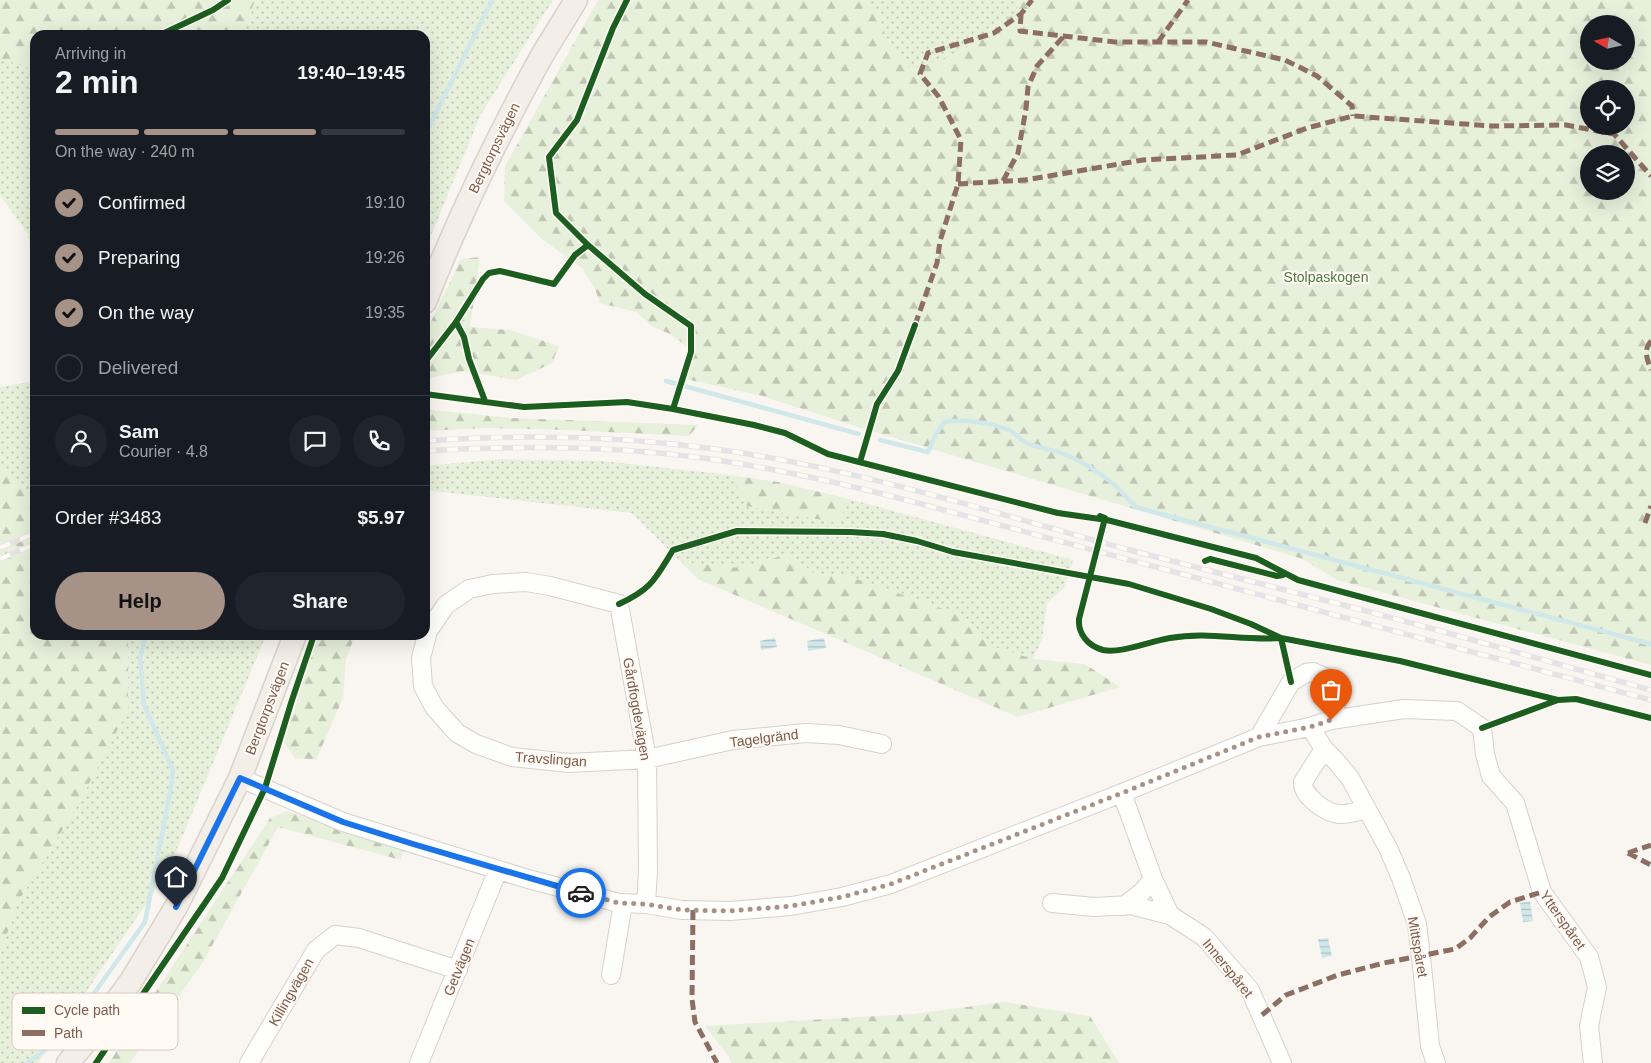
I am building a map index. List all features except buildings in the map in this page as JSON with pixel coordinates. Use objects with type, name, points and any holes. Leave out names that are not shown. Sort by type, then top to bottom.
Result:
[{"type":"main road","name":"Bergtorpsvägen","points":[[430,289],[446,247],[492,151],[534,70],[576,0]]},
{"type":"main road","name":"Bergtorpsvägen","points":[[122,993],[176,907],[240,778],[293,640]]},
{"type":"main road","name":"Bergtorpsvägen","points":[[68,1063],[79,1050]]},
{"type":"street","name":"Travslingan","points":[[430,628],[446,605],[469,589],[493,584],[526,582],[550,586],[619,604]]},
{"type":"street","name":"Gårdfogdevägen","points":[[619,604],[647,759],[648,871],[646,904]]},
{"type":"street","name":"Travslingan","points":[[426,640],[421,658],[423,686],[434,707],[457,733],[476,744],[512,757],[568,763],[647,759]]},
{"type":"street","points":[[240,778],[343,822],[537,882],[623,903],[646,904],[682,910],[730,911],[791,906],[842,897],[891,884],[1259,737],[1310,727],[1331,720],[1337,701],[1334,689],[1327,678],[1313,672],[1306,672],[1291,682],[1259,737]]},
{"type":"street","name":"Ytterspåret","points":[[1331,720],[1404,710],[1457,710],[1482,728],[1490,776],[1515,803],[1542,892],[1588,957],[1597,987],[1589,1026],[1593,1063]]},
{"type":"street","name":"Mittspåret","points":[[1310,727],[1324,750],[1350,778],[1401,878],[1416,924],[1430,1046],[1436,1063]]},
{"type":"street","name":"Tagelgränd","points":[[647,759],[733,740],[806,733],[840,735],[882,744]]},
{"type":"street","points":[[1324,750],[1303,782],[1302,788],[1308,797],[1330,811],[1340,814],[1367,809]]},
{"type":"street","points":[[1122,793],[1153,879],[1170,915]]},
{"type":"street","name":"Getvägen","points":[[419,1063],[498,870]]},
{"type":"street","points":[[1124,906],[1142,892],[1153,879]]},
{"type":"street","points":[[611,975],[623,903]]},
{"type":"street","name":"Innerspåret","points":[[1052,903],[1094,907],[1130,905],[1170,915],[1204,937],[1250,990],[1282,1063]]},
{"type":"street","name":"Killingvägen","points":[[249,1063],[316,950],[335,935],[359,938],[458,970]]},
{"type":"green space","points":[[0,0],[255,0],[244,30],[30,30],[30,68],[0,58]]},
{"type":"green space","points":[[255,0],[553,0],[480,116],[430,238],[430,30],[244,30]]},
{"type":"green space","name":"Stolpaskogen","points":[[598,0],[864,0],[877,11],[886,37],[910,70],[959,53],[1017,12],[1018,0],[1651,0],[1651,665],[1337,580],[1303,559],[871,431],[759,395],[685,379],[693,351],[672,335],[652,326],[636,312],[600,303],[595,289],[583,269],[542,239],[504,201],[505,166]]},
{"type":"green space","points":[[864,0],[1018,0],[1017,12],[959,53],[910,70],[886,37],[877,11]]},
{"type":"green space","points":[[0,58],[30,68],[30,252],[28,234],[0,195]]},
{"type":"green space","points":[[480,257],[470,327],[510,330],[559,346],[552,363],[516,380],[465,371],[430,378],[430,324],[461,259]]},
{"type":"green space","points":[[30,382],[30,498],[0,467],[0,387]]},
{"type":"green space","points":[[430,410],[511,418],[698,425],[689,436],[485,428],[430,431]]},
{"type":"green space","points":[[500,459],[602,461],[730,475],[748,506],[838,523],[849,499],[1073,560],[1064,588],[1047,603],[1042,639],[1033,659],[988,645],[964,616],[848,576],[815,574],[788,554],[741,568],[681,562],[632,513],[430,491],[430,466]]},
{"type":"green space","points":[[0,467],[30,498],[30,640],[128,640],[128,710],[77,806],[18,902],[0,954]]},
{"type":"green space","points":[[730,475],[778,482],[849,499],[838,523],[747,506]]},
{"type":"green space","points":[[788,554],[815,574],[848,576],[964,616],[988,645],[1033,659],[1085,664],[1120,687],[1018,717],[698,579],[681,562],[741,568]]},
{"type":"green space","points":[[128,640],[264,640],[168,871],[85,993],[12,993],[12,1050],[47,1050],[38,1063],[0,1063],[0,954],[18,902],[77,806],[128,710]]},
{"type":"green space","points":[[317,640],[353,640],[346,660],[343,698],[316,760],[295,758],[284,742]]},
{"type":"green space","points":[[287,811],[404,850],[401,860],[278,827],[203,962],[178,997],[178,993],[155,993],[270,818]]},
{"type":"green space","points":[[1005,1002],[1090,1016],[1119,1063],[731,1063],[729,1057],[705,1026],[913,1014]]},
{"type":"green space","points":[[118,1050],[140,1050],[129,1063],[109,1063]]},
{"type":"water","points":[[775,638],[777,647],[761,650],[760,641]]},
{"type":"water","points":[[824,638],[826,648],[808,651],[807,641]]},
{"type":"water","points":[[1530,901],[1533,921],[1523,922],[1520,903]]},
{"type":"water","points":[[1328,938],[1332,956],[1322,958],[1318,939]]},
{"type":"waterway","points":[[430,125],[492,0]]},
{"type":"waterway","points":[[666,381],[859,434]]},
{"type":"waterway","points":[[880,440],[928,452],[944,422],[968,421],[1001,427],[1011,431],[1025,442],[1072,457],[1111,482],[1135,507],[1651,644]]},
{"type":"waterway","points":[[94,993],[145,922],[170,793],[173,770],[144,705],[140,657],[145,640]]},
{"type":"waterway","points":[[27,1063],[45,1050]]},
{"type":"railway","points":[[430,441],[534,437],[643,441],[715,449],[819,467],[922,492],[1126,549],[1405,621],[1651,690]]},
{"type":"railway","points":[[430,451],[498,448],[608,449],[681,455],[791,473],[914,502],[1651,700]]},
{"type":"railway","points":[[0,548],[30,535]]},
{"type":"railway","points":[[0,559],[30,546]]},
{"type":"marked path","points":[[915,325],[937,263],[940,241],[958,184],[961,140],[939,97],[920,74],[928,53],[994,33],[1021,14],[1032,0]]},
{"type":"marked path","points":[[1158,42],[1188,0]]},
{"type":"marked path","points":[[1021,14],[1020,31],[1115,42],[1206,42],[1285,60],[1317,76],[1352,106],[1353,116]]},
{"type":"marked path","points":[[1003,181],[1018,153],[1028,87],[1037,66],[1064,36]]},
{"type":"marked path","points":[[958,184],[1025,180],[1143,160],[1237,155],[1307,128],[1353,116],[1492,126],[1566,125],[1614,134],[1651,176]]},
{"type":"marked path","points":[[1651,341],[1646,351],[1651,370]]},
{"type":"marked path","points":[[1645,523],[1651,506]]},
{"type":"marked path","points":[[1628,853],[1651,845]]},
{"type":"marked path","points":[[1628,853],[1651,865]]},
{"type":"marked path","points":[[1262,1015],[1286,995],[1338,975],[1384,963],[1455,949],[1470,938],[1489,917],[1510,902],[1542,892]]},
{"type":"marked path","points":[[693,910],[692,999],[695,1022],[717,1063]]},
{"type":"cycle path","points":[[171,30],[213,10],[228,0]]},
{"type":"cycle path","points":[[627,0],[613,28],[577,120],[549,157],[556,213],[588,245],[645,294],[691,326],[691,352],[673,409]]},
{"type":"cycle path","points":[[430,356],[456,322],[483,279],[489,273],[500,271],[554,284],[575,255],[588,245]]},
{"type":"cycle path","points":[[456,322],[464,337],[469,359],[485,401]]},
{"type":"cycle path","points":[[860,462],[877,404],[898,371],[915,325]]},
{"type":"cycle path","points":[[430,395],[524,407],[627,402],[754,425],[785,433],[828,454],[1058,513],[1107,520],[1256,558],[1298,580],[1651,675]]},
{"type":"cycle path","points":[[1100,516],[1105,518],[1079,619],[1082,634],[1093,646],[1110,651],[1127,649],[1162,640],[1198,635],[1267,639],[1281,638],[1291,682]]},
{"type":"cycle path","points":[[619,604],[646,588],[662,569],[673,550],[737,531],[883,534],[917,541],[953,552],[1129,584],[1211,609],[1281,638],[1400,661],[1558,700]]},
{"type":"cycle path","points":[[1205,561],[1210,559],[1277,576],[1283,575]]},
{"type":"cycle path","points":[[144,993],[222,878],[265,788],[312,640]]},
{"type":"cycle path","points":[[1482,728],[1558,700],[1576,699],[1651,718]]},
{"type":"cycle path","points":[[96,1063],[105,1050]]},
{"type":"way so far","points":[[581,893],[619,903],[646,904],[682,910],[730,911],[791,906],[842,897],[891,884],[1259,737],[1310,727],[1331,720]]},
{"type":"route","points":[[176,907],[240,778],[343,822],[528,879],[581,893]]}]
